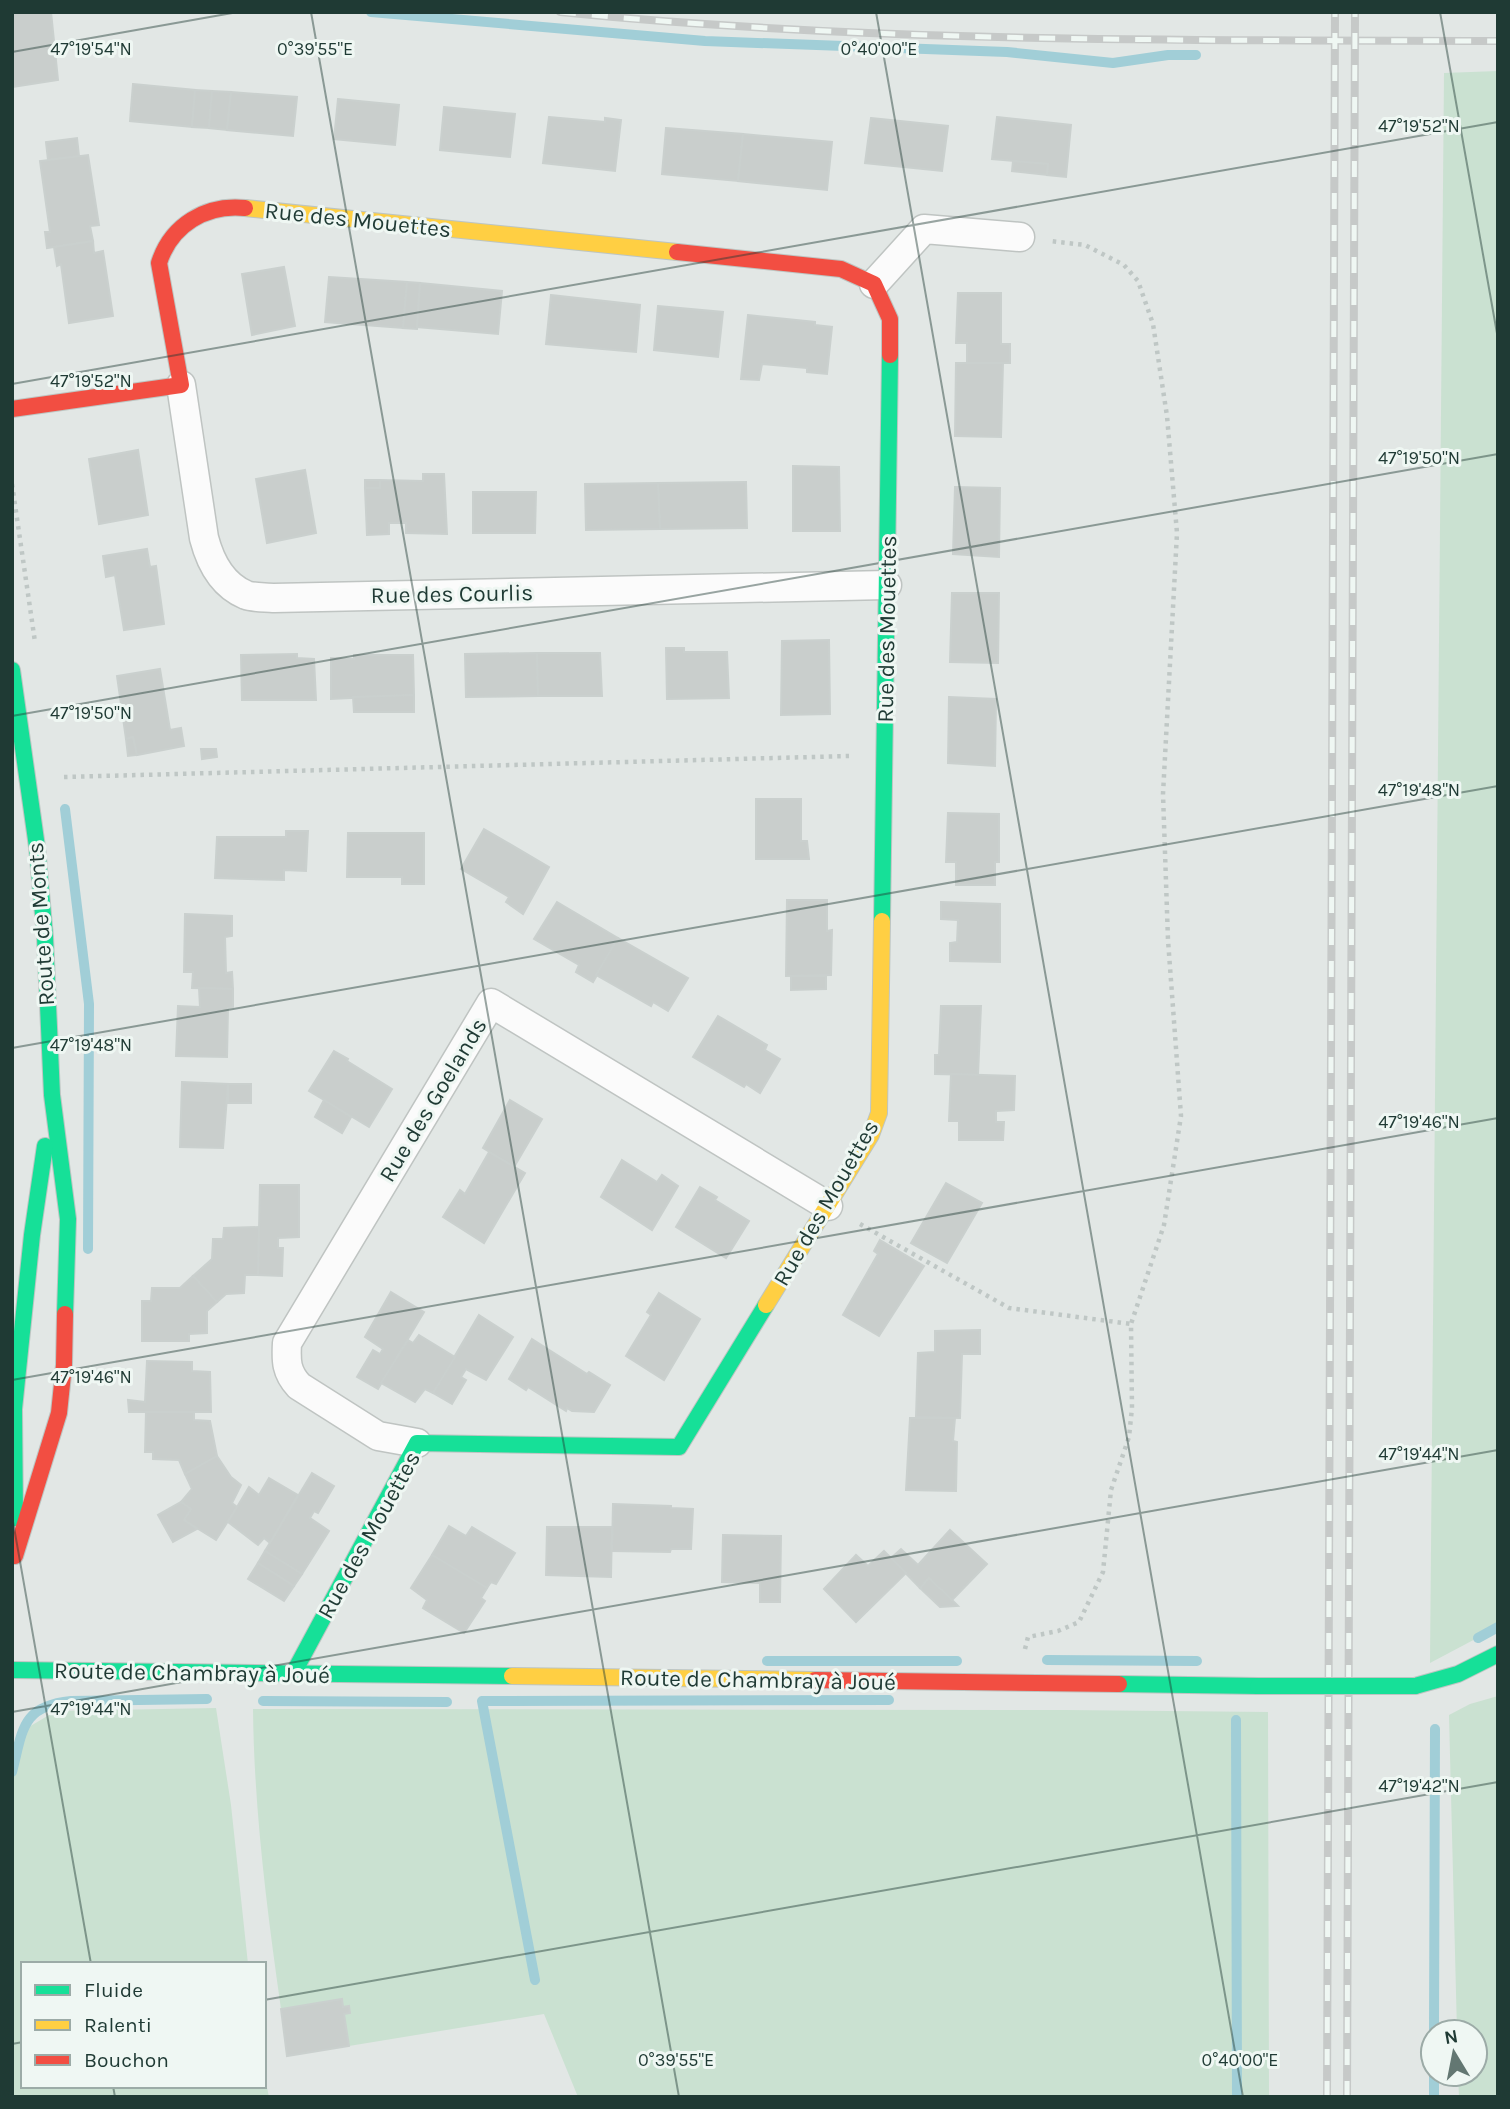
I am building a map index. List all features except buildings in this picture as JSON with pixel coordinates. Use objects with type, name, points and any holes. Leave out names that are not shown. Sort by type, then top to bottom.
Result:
[{"type":"street","name":"Rue des Mouettes","points":[[181,385],[159,263],[163,248],[179,228],[200,214],[226,206],[841,269],[874,284],[890,319],[879,1113],[871,1135],[680,1447],[417,1443],[293,1674]]},
{"type":"street","points":[[874,284],[924,229],[1020,237]]},
{"type":"street","points":[[12,409],[181,385]]},
{"type":"street","name":"Rue des Courlis","points":[[181,385],[204,538],[211,561],[226,580],[247,596],[288,598],[887,585]]},
{"type":"street","name":"Route de Monts","points":[[12,670],[19,769],[37,846],[45,937],[52,1096],[68,1219],[64,1365],[59,1413],[15,1556],[12,1574]]},
{"type":"street","name":"Rue des Goelands","points":[[417,1443],[378,1437],[299,1386],[289,1375],[287,1343],[491,1003],[828,1206]]},
{"type":"street","name":"Route de Monts","points":[[15,1556],[14,1409],[32,1235],[52,1096]]},
{"type":"street","name":"Route de Chambray à Joué","points":[[12,1670],[1017,1684],[1415,1686],[1449,1679],[1498,1654]]},
{"type":"path","points":[[1017,1684],[1028,1637],[1058,1631],[1079,1622],[1103,1572],[1111,1490],[1129,1437],[1132,1408],[1131,1324],[1164,1224],[1181,1116],[1168,940],[1163,794],[1177,533],[1167,416],[1153,324],[1138,281],[1124,265],[1085,245],[1020,237]]},
{"type":"path","points":[[12,484],[36,648]]},
{"type":"path","points":[[63,777],[885,755]]},
{"type":"path","points":[[828,1206],[1009,1308],[1131,1324]]},
{"type":"green space","points":[[1498,71],[1498,1627],[1430,1663],[1444,73]]},
{"type":"green space","points":[[1498,1696],[1498,2097],[1459,2097],[1459,2088],[1489,2088],[1489,2018],[1457,2018],[1449,1715],[1470,1704]]},
{"type":"green space","points":[[216,1708],[231,1805],[248,1962],[21,1962],[21,2088],[266,2088],[266,2083],[269,2097],[12,2097],[12,1772],[22,1731],[56,1711]]},
{"type":"green space","points":[[253,1709],[1268,1712],[1269,2097],[578,2097],[544,2014],[349,2046],[344,2014],[350,2013],[349,2006],[343,2007],[342,1999],[281,2009],[259,1822]]},
{"type":"waterway","points":[[371,12],[705,41],[1007,52],[1113,63],[1168,55],[1196,55]]},
{"type":"waterway","points":[[65,809],[89,1004],[88,1249]]},
{"type":"waterway","points":[[1478,1638],[1498,1627]]},
{"type":"waterway","points":[[1047,1660],[1197,1661]]},
{"type":"waterway","points":[[767,1661],[957,1661]]},
{"type":"waterway","points":[[12,1772],[22,1732],[33,1715],[42,1708],[71,1701],[207,1699]]},
{"type":"waterway","points":[[535,1980],[482,1701],[889,1700]]},
{"type":"waterway","points":[[263,1701],[447,1702]]},
{"type":"waterway","points":[[1236,1720],[1237,2097]]},
{"type":"waterway","points":[[1434,2018],[1435,1729]]},
{"type":"waterway","points":[[1434,2088],[1434,2097]]},
{"type":"railway","points":[[560,12],[677,22],[911,35],[1146,40],[1498,41]]},
{"type":"railway","points":[[1327,2097],[1335,12]]},
{"type":"railway","points":[[1347,2097],[1355,12]]},
{"type":"traffic: fast","points":[[882,921],[890,355]]},
{"type":"traffic: fast","points":[[12,670],[37,847],[45,937],[52,1095],[68,1219],[65,1314]]},
{"type":"traffic: fast","points":[[15,1518],[14,1409],[32,1235],[45,1146]]},
{"type":"traffic: fast","points":[[293,1674],[417,1443],[679,1447],[766,1305]]},
{"type":"traffic: fast","points":[[1415,1686],[1458,1674],[1498,1654]]},
{"type":"traffic: fast","points":[[12,1670],[512,1676]]},
{"type":"traffic: fast","points":[[1119,1684],[1258,1686]]},
{"type":"traffic: fast","points":[[1258,1686],[1415,1686]]},
{"type":"traffic: slow","points":[[245,208],[677,252]]},
{"type":"traffic: slow","points":[[766,1305],[871,1135],[879,1113],[882,921]]},
{"type":"traffic: slow","points":[[512,1676],[815,1680]]},
{"type":"traffic: jam","points":[[12,409],[181,385],[159,263],[172,238],[192,220],[217,210],[245,208]]},
{"type":"traffic: jam","points":[[677,252],[841,269],[874,284],[890,319],[890,355]]},
{"type":"traffic: jam","points":[[15,1556],[59,1413],[65,1314]]},
{"type":"traffic: jam","points":[[815,1680],[1119,1684]]}]
